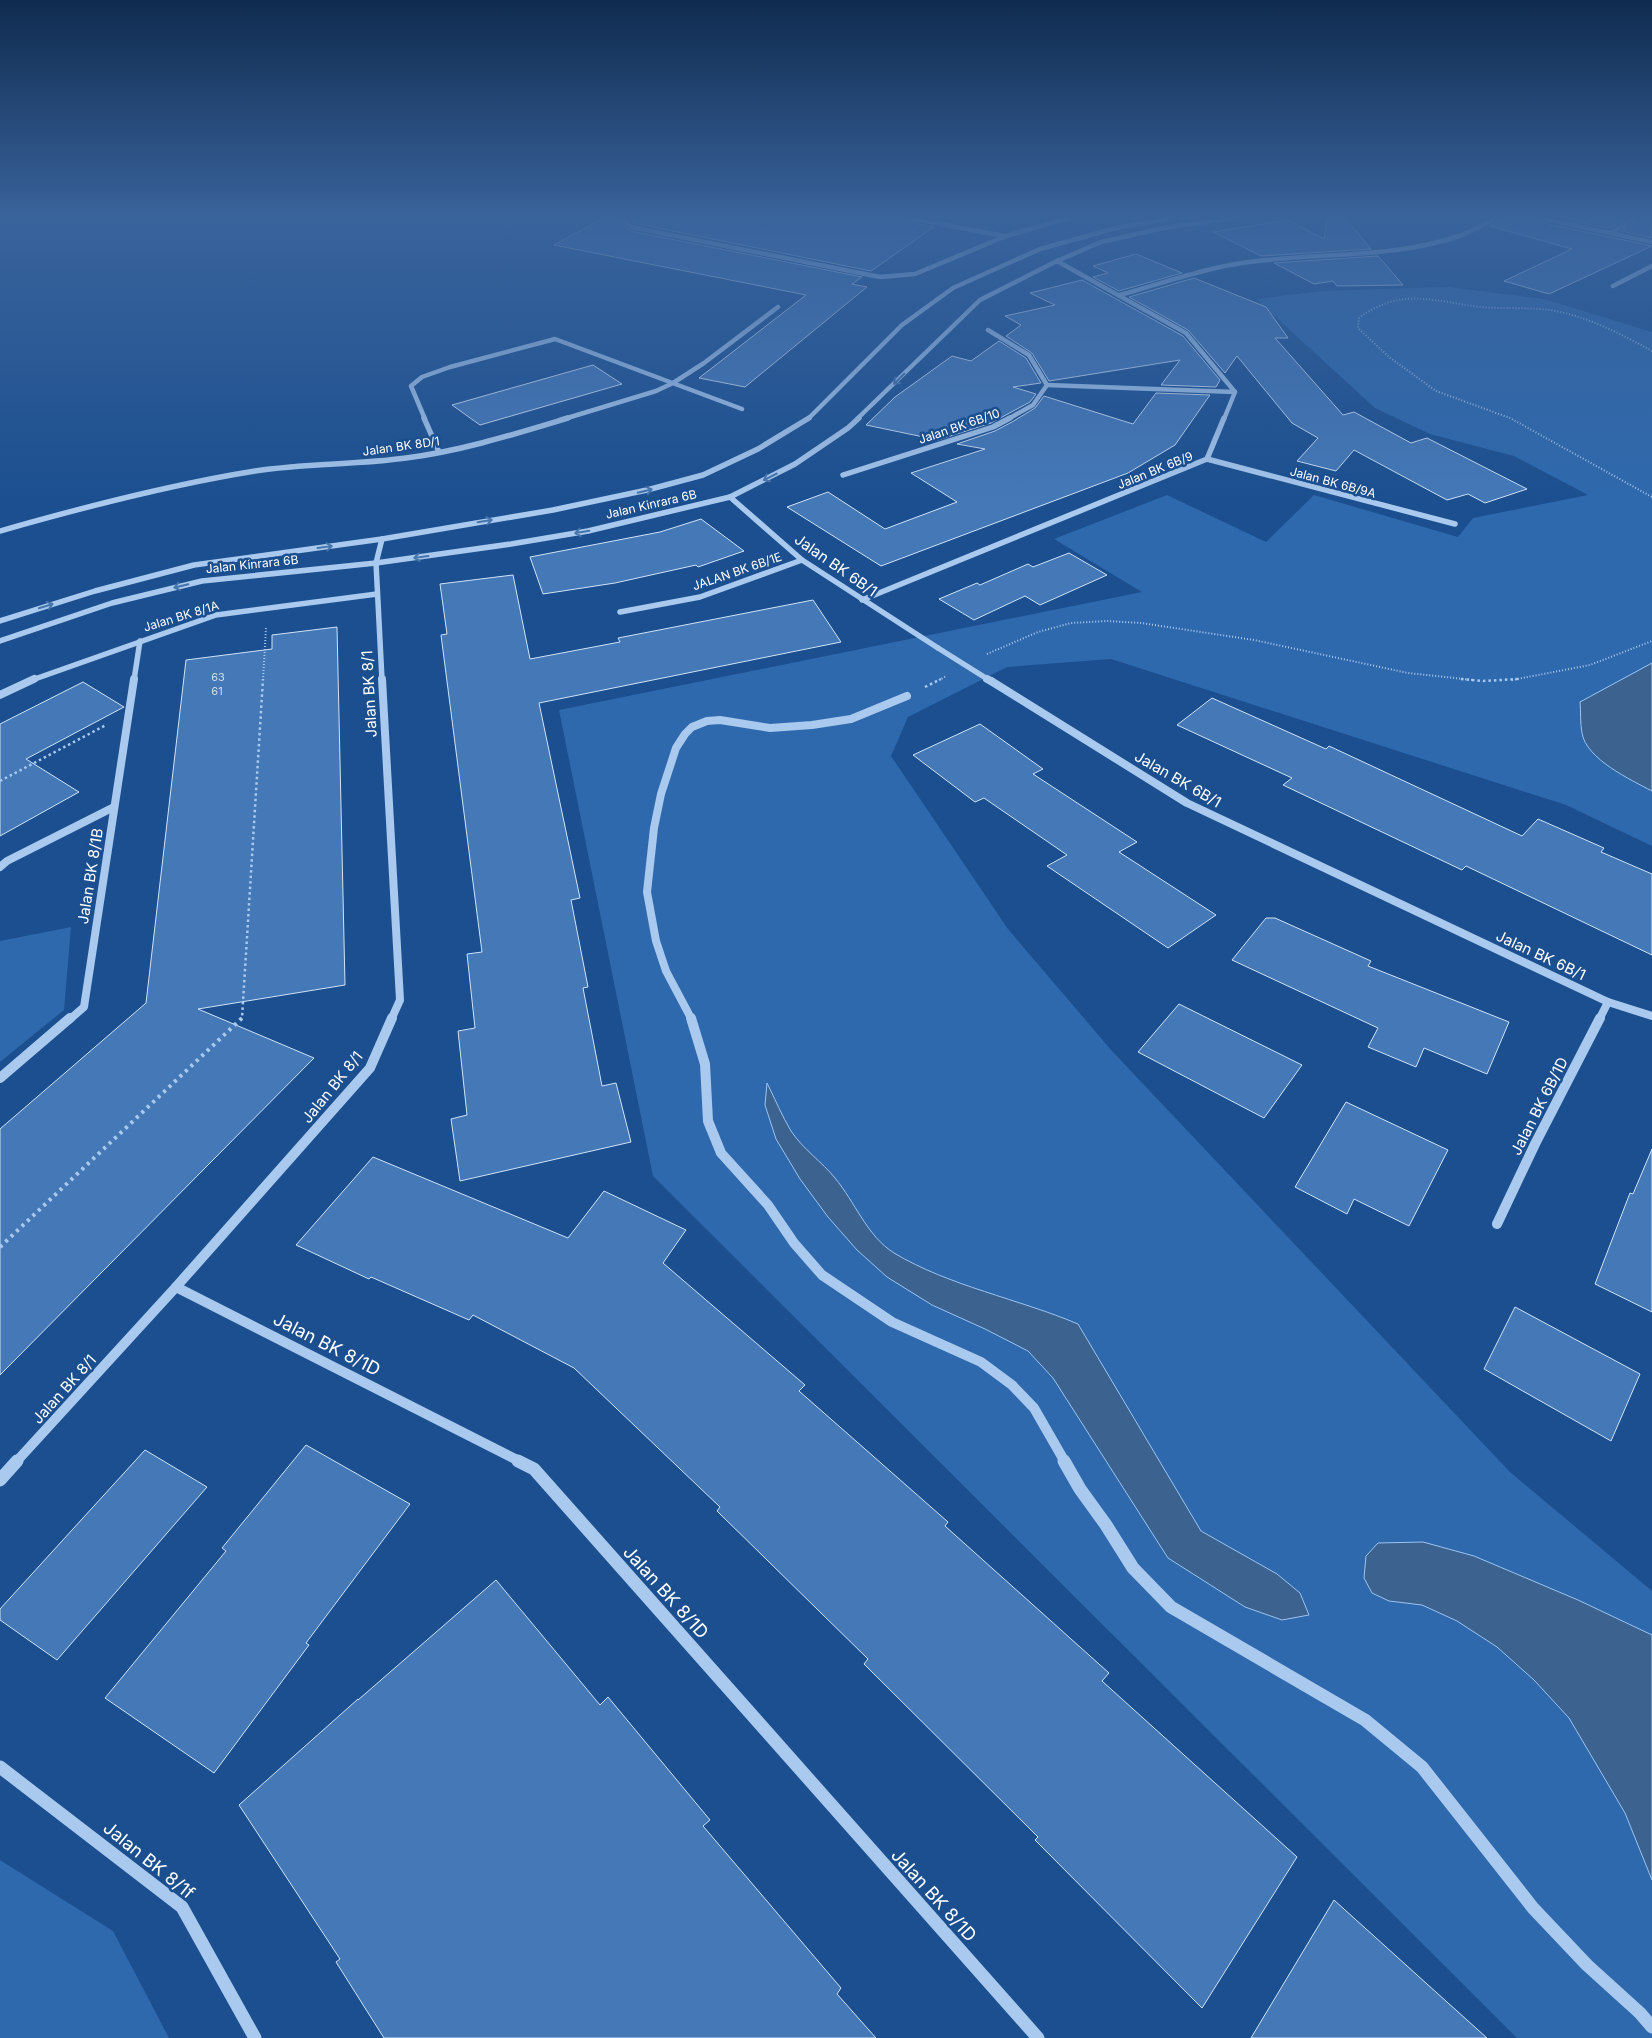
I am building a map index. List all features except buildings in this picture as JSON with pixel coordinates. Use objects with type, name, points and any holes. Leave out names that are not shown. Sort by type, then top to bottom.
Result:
[{"type":"street","name":"Jalan BK 8D/1","points":[[0,531],[88,507],[255,471],[297,465],[376,461],[440,452],[477,443],[637,397],[673,384],[694,371],[770,313]]},
{"type":"street","name":"Jalan Kinrara 6B","points":[[0,620],[95,591],[194,565],[382,539],[553,510],[647,490],[703,475],[758,449],[808,420],[902,325],[918,313]]},
{"type":"street","name":"Jalan Kinrara 6B","points":[[0,641],[112,603],[202,581],[376,563],[511,544],[588,531],[730,497],[795,464],[848,428],[966,313]]},
{"type":"street","points":[[1151,313],[1186,333],[1236,392]]},
{"type":"street","points":[[988,330],[1029,355],[1047,385],[1236,392]]},
{"type":"street","points":[[440,452],[411,386],[422,377],[450,366],[555,339],[742,409]]},
{"type":"street","name":"Jalan BK 6B/10","points":[[843,475],[993,427],[1033,405],[1047,385]]},
{"type":"street","name":"Jalan BK 6B/9","points":[[862,600],[1207,459],[1236,392]]},
{"type":"street","name":"Jalan BK 6B/9A","points":[[1207,459],[1455,524]]},
{"type":"street","name":"Jalan BK 6B/1","points":[[730,497],[802,560],[862,600],[1186,803],[1608,1002],[1652,1016]]},
{"type":"street","name":"Jalan BK 8/1","points":[[0,1480],[176,1287],[370,1068],[400,1000],[377,594],[376,563],[382,539]]},
{"type":"street","name":"JALAN BK 6B/1E","points":[[620,612],[700,597],[802,560]]},
{"type":"street","name":"Jalan BK 8/1A","points":[[0,695],[42,675],[216,615],[377,594]]},
{"type":"street","name":"Jalan BK 8/1B","points":[[0,1078],[84,1007],[140,641]]},
{"type":"street","points":[[906,696],[871,713],[851,719],[812,725],[770,728],[720,720],[707,721],[692,727],[676,748],[661,794],[654,828],[647,892],[656,941],[666,971],[688,1010],[699,1040],[705,1064],[708,1121],[722,1153],[768,1205],[794,1243],[822,1275],[850,1296],[892,1322],[981,1362],[1012,1386],[1034,1408],[1080,1489],[1106,1525],[1133,1568],[1171,1607],[1365,1720],[1422,1766],[1533,1908],[1652,2027]]},
{"type":"street","points":[[0,867],[7,861],[114,807]]},
{"type":"street","name":"Jalan BK 6B/1D","points":[[1498,1224],[1535,1144],[1608,1002]]},
{"type":"street","name":"Jalan BK 8/1D","points":[[176,1287],[534,1469],[1038,2038]]},
{"type":"street","name":"Jalan BK 8/1f","points":[[0,1767],[182,1907],[255,2038]]},
{"type":"path","points":[[1367,313],[1359,318],[1358,328],[1389,357],[1436,391],[1510,418],[1532,433],[1652,497]]},
{"type":"path","points":[[1563,313],[1607,329],[1652,351]]},
{"type":"path","points":[[0,1247],[242,1018],[267,608]]},
{"type":"path","points":[[985,656],[1038,632],[1071,624],[1107,621],[1141,623],[1254,640],[1408,673],[1483,681],[1511,680],[1590,665],[1652,641]]},
{"type":"path","points":[[906,696],[950,674]]},
{"type":"path","points":[[0,781],[129,713]]},
{"type":"shaded area","points":[[1271,313],[1590,313],[1652,332],[1652,846],[1566,805],[1111,659],[1007,667],[908,717],[891,756],[1008,929],[1112,1051],[1510,1472],[1652,1591],[1652,2038],[1517,2038],[653,1176],[559,710],[1142,592],[1054,539],[1167,495],[1266,542],[1314,495],[1458,537],[1473,518],[1588,495],[1514,456],[1430,434],[1375,408]]},
{"type":"shaded area","points":[[1652,663],[1652,791],[1611,768],[1600,760],[1585,743],[1581,725],[1580,702]]},
{"type":"shaded area","points":[[71,927],[64,1010],[0,1062],[0,941]]},
{"type":"shaded area","points":[[767,1083],[791,1131],[801,1144],[835,1178],[876,1237],[894,1253],[915,1265],[961,1283],[1078,1324],[1201,1531],[1277,1574],[1300,1593],[1309,1615],[1282,1620],[1245,1607],[1168,1558],[1053,1378],[1028,1351],[932,1305],[887,1277],[857,1250],[828,1217],[800,1179],[776,1139],[765,1105]]},
{"type":"shaded area","points":[[1423,1542],[1474,1556],[1578,1600],[1652,1635],[1652,1880],[1625,1813],[1569,1718],[1534,1680],[1497,1647],[1457,1621],[1422,1605],[1389,1601],[1372,1593],[1364,1578],[1366,1556],[1378,1543]]},
{"type":"shaded area","points":[[0,1860],[113,1931],[169,2038],[0,2038]]}]
